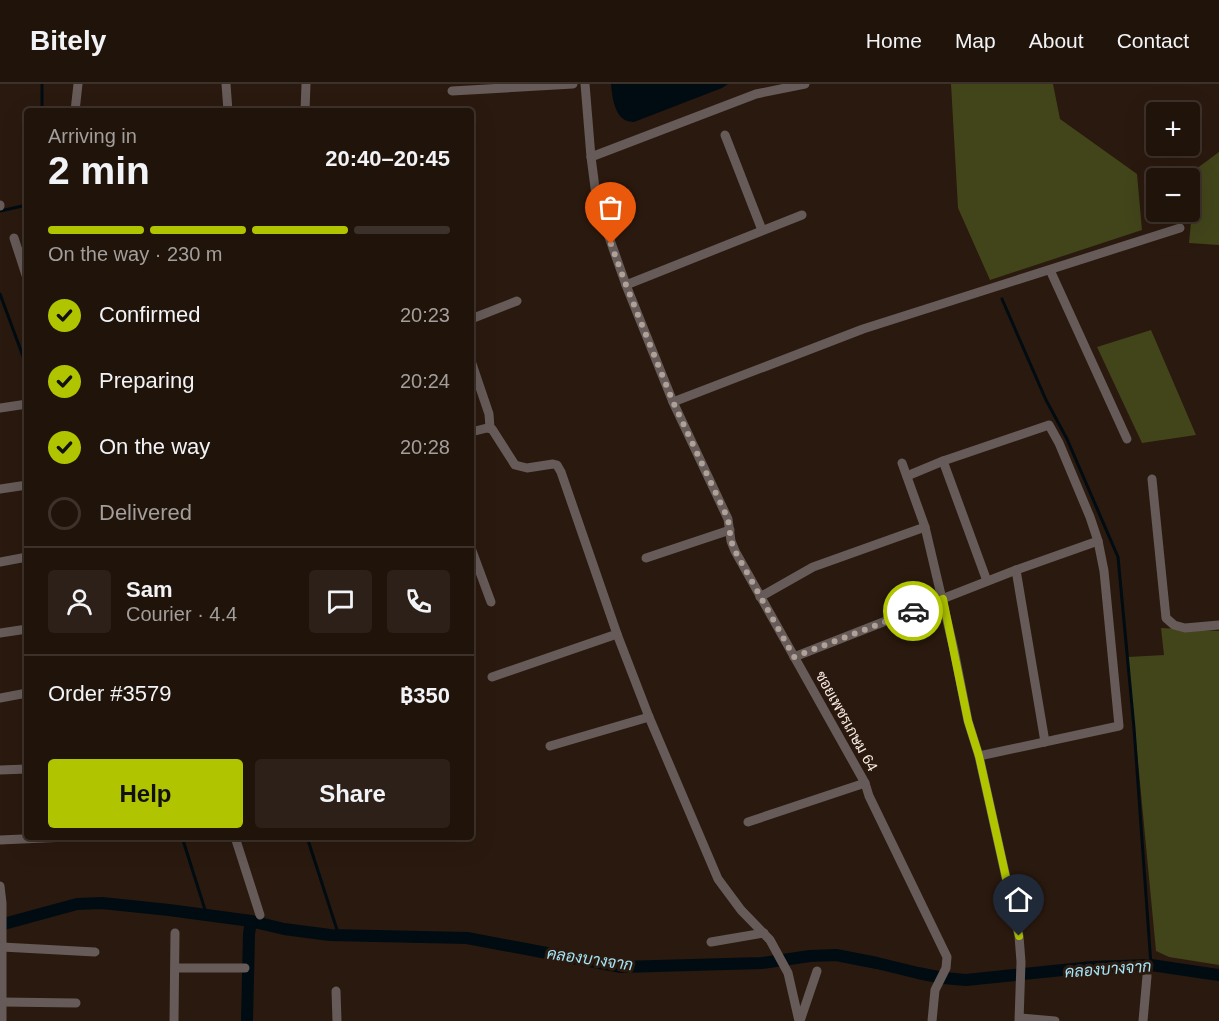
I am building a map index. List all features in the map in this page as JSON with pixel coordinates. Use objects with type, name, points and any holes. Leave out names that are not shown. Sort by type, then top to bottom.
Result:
[{"type":"street","points":[[75,108],[78,84]]},
{"type":"street","points":[[226,84],[228,108]]},
{"type":"street","points":[[305,108],[306,84]]},
{"type":"street","points":[[452,91],[573,84]]},
{"type":"street","name":"ซอยเพชรเกษม 64","points":[[585,84],[597,203],[626,285],[673,402],[728,519],[735,551],[865,783],[869,796],[947,957],[946,968],[935,990],[933,1021]]},
{"type":"street","points":[[591,157],[756,89],[805,84]]},
{"type":"street","points":[[725,135],[762,230]]},
{"type":"street","points":[[626,285],[802,215]]},
{"type":"street","points":[[673,402],[863,329],[1179,228]]},
{"type":"street","points":[[14,238],[24,269]]},
{"type":"street","points":[[1050,270],[1127,439]]},
{"type":"street","points":[[474,319],[517,301]]},
{"type":"street","points":[[474,371],[489,414],[490,429]]},
{"type":"street","points":[[0,408],[24,404]]},
{"type":"street","points":[[907,477],[943,461],[1046,425],[1050,426],[1090,517],[1098,542],[1104,571],[1119,726],[979,756]]},
{"type":"street","points":[[474,431],[492,429],[515,465],[527,468],[557,465],[649,717],[718,879],[741,910],[767,937],[788,973],[800,1021]]},
{"type":"street","points":[[943,461],[987,581]]},
{"type":"street","points":[[902,463],[925,527],[943,599],[968,721],[979,756],[1019,936],[1021,962],[1019,1020],[1055,1021]]},
{"type":"street","points":[[1152,479],[1167,618],[1174,625],[1185,628],[1219,625]]},
{"type":"street","points":[[0,489],[24,485]]},
{"type":"street","points":[[760,597],[813,567],[925,527]]},
{"type":"street","points":[[646,558],[730,530]]},
{"type":"street","points":[[794,657],[1016,570],[1098,542]]},
{"type":"street","points":[[474,556],[491,602]]},
{"type":"street","points":[[0,562],[24,558]]},
{"type":"street","points":[[1016,570],[1045,742]]},
{"type":"street","points":[[0,633],[24,629]]},
{"type":"street","points":[[492,677],[617,634]]},
{"type":"street","points":[[0,698],[24,694]]},
{"type":"street","points":[[550,746],[649,717]]},
{"type":"street","points":[[0,770],[24,769]]},
{"type":"street","points":[[748,822],[865,783]]},
{"type":"street","points":[[0,840],[24,839]]},
{"type":"street","points":[[236,840],[261,915]]},
{"type":"street","points":[[0,886],[2,1021]]},
{"type":"street","points":[[174,1021],[175,933]]},
{"type":"street","points":[[711,942],[767,937]]},
{"type":"street","points":[[2,942],[95,952]]},
{"type":"street","points":[[175,968],[245,968]]},
{"type":"street","points":[[800,1021],[817,971]]},
{"type":"street","points":[[1143,1021],[1147,976]]},
{"type":"street","points":[[336,991],[337,1021]]},
{"type":"street","points":[[2,1002],[76,1003]]},
{"type":"green space","points":[[951,84],[1053,84],[1060,119],[1137,174],[1142,230],[990,280],[958,208]]},
{"type":"green space","points":[[1219,152],[1219,245],[1189,243],[1191,222],[1200,222],[1200,168],[1197,168]]},
{"type":"green space","points":[[1151,330],[1196,435],[1142,443],[1097,347]]},
{"type":"green space","points":[[1161,628],[1219,631],[1219,965],[1169,957],[1156,951],[1128,657],[1164,655]]},
{"type":"shaded area","points":[[611,84],[728,84],[634,122],[626,120],[618,113]]},
{"type":"waterway","points":[[42,84],[42,108]]},
{"type":"waterway","points":[[0,211],[24,206]]},
{"type":"waterway","points":[[0,294],[24,359]]},
{"type":"waterway","points":[[1002,299],[1046,400],[1067,439],[1118,557],[1134,728],[1151,965]]},
{"type":"waterway","points":[[183,840],[207,916]]},
{"type":"waterway","points":[[308,840],[339,936]]},
{"type":"waterway","name":"คลองบางจาก","points":[[0,925],[77,904],[102,903],[251,921],[284,929],[330,935],[467,938],[621,967],[762,963],[810,956],[836,955],[943,978],[966,980],[1092,967],[1151,965],[1219,975]]},
{"type":"waterway","points":[[247,1021],[251,921]]},
{"type":"way so far","points":[[611,244],[673,402],[728,519],[735,551],[794,657],[913,611]]},
{"type":"route","points":[[913,611],[943,599],[968,721],[979,756],[1019,936]]}]
